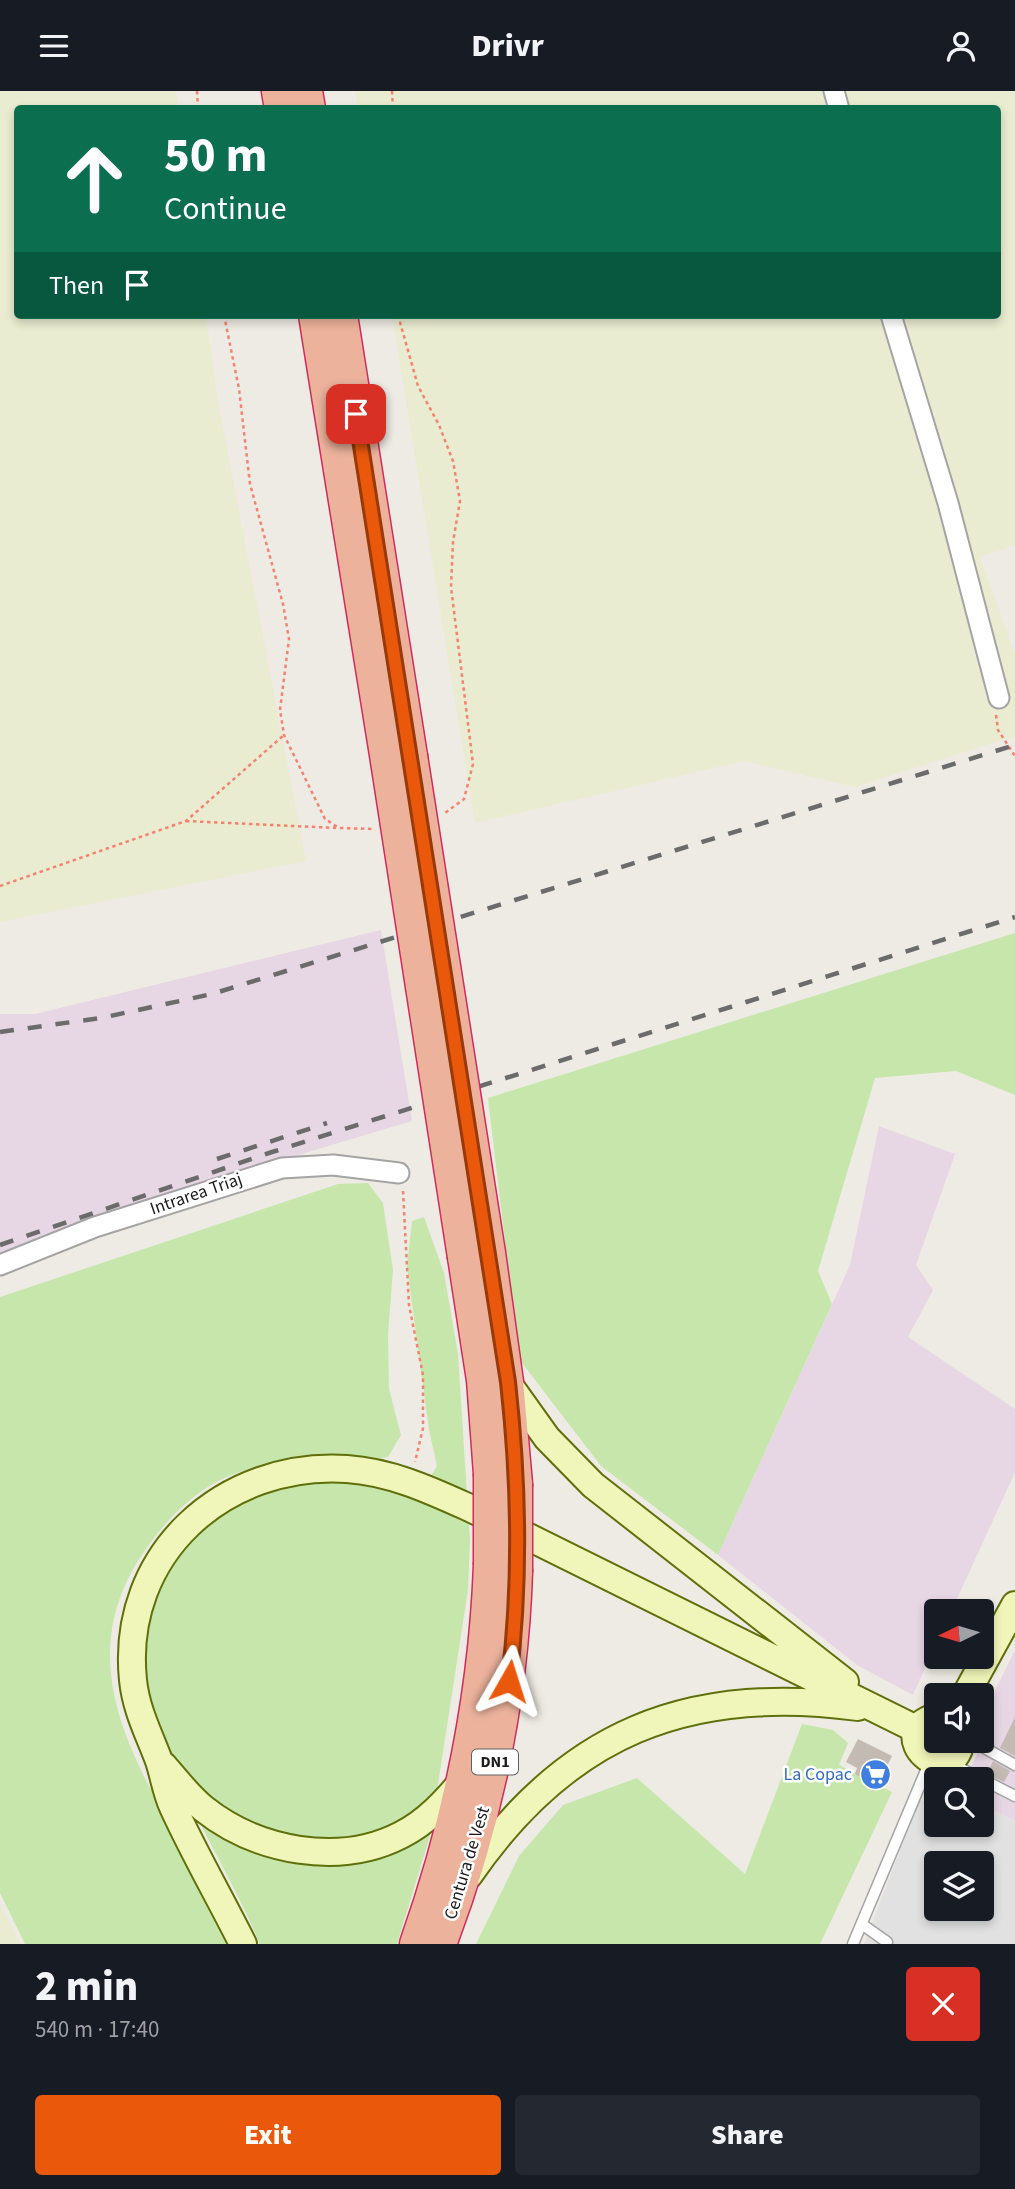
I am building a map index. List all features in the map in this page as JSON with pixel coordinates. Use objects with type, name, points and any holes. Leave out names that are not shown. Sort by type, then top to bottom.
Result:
[{"type":"highway","name":"DN1","points":[[316,319],[399,759]]},
{"type":"highway","name":"DN1","points":[[342,319],[399,759],[476,1255],[508,1382],[503,1479],[503,1569],[465,1777],[452,1879]]},
{"type":"highway","name":"DN1","points":[[476,1255],[483,1380],[503,1479]]},
{"type":"highway","name":"Centura de Vest","points":[[415,1944],[452,1879],[485,1807],[506,1703],[503,1569]]},
{"type":"highway","name":"Centura de Vest","points":[[440,1944],[452,1879]]},
{"type":"main road","points":[[508,1382],[547,1438],[593,1485],[842,1679],[875,1709]]},
{"type":"main road","points":[[243,1944],[172,1804],[137,1704],[132,1637],[142,1593],[158,1563],[178,1537],[229,1493],[264,1477],[287,1472],[348,1469],[410,1482],[472,1509],[875,1709]]},
{"type":"main road","points":[[972,1683],[1015,1605]]},
{"type":"main road","points":[[452,1879],[489,1846],[551,1779],[572,1763],[630,1732],[676,1715],[741,1705],[822,1703],[875,1709],[924,1723]]},
{"type":"main road","points":[[924,1730],[916,1745],[924,1747]]},
{"type":"main road","points":[[158,1760],[189,1796],[226,1824],[259,1840],[298,1850],[363,1848],[401,1835],[429,1815],[465,1777]]},
{"type":"street","points":[[892,319],[948,503],[999,698]]},
{"type":"street","name":"Intrarea Triaj","points":[[0,1265],[95,1227],[282,1168],[321,1164],[399,1173]]},
{"type":"lane","points":[[994,1753],[1015,1765]]},
{"type":"lane","points":[[853,1944],[946,1754],[1015,1796]]},
{"type":"lane","points":[[863,1925],[887,1942]]},
{"type":"path","points":[[225,319],[239,389],[250,484],[283,604],[289,639],[280,710],[284,735],[318,810],[325,819],[339,828]]},
{"type":"path","points":[[399,319],[418,386],[439,425],[453,461],[460,501],[453,542],[451,587],[473,764],[464,799],[439,817]]},
{"type":"path","points":[[999,698],[995,711],[998,730],[1015,756]]},
{"type":"path","points":[[186,821],[284,735]]},
{"type":"path","points":[[0,886],[186,821],[366,831],[379,828]]},
{"type":"path","points":[[399,1173],[403,1187],[408,1305],[423,1375],[423,1428],[410,1482]]},
{"type":"shaded area","points":[[381,930],[412,1121],[165,1195],[0,1255],[0,1014],[35,1014]]},
{"type":"shaded area","points":[[879,1126],[955,1154],[916,1265],[933,1290],[908,1337],[1015,1409],[1015,1472],[957,1599],[924,1599],[924,1669],[913,1695],[857,1665],[718,1555],[850,1265]]},
{"type":"shaded area","points":[[1015,1650],[1015,1821],[994,1811],[994,1767],[971,1767],[978,1753],[994,1753],[994,1693]]},
{"type":"shaded area","points":[[924,1800],[924,1837],[994,1837],[994,1811],[1015,1821],[1015,1944],[864,1944],[919,1801]]},
{"type":"green space","points":[[0,91],[176,91],[178,105],[14,105],[14,319],[207,319],[218,402],[306,861],[0,922]]},
{"type":"green space","points":[[355,91],[1015,91],[1015,545],[980,557],[1015,654],[1015,736],[855,787],[744,761],[475,823],[393,319],[1001,319],[1001,105],[357,105]]},
{"type":"green space","points":[[1015,933],[1015,1095],[956,1071],[875,1078],[818,1271],[832,1304],[718,1555],[601,1466],[519,1359],[488,1098]]},
{"type":"green space","points":[[368,1183],[383,1203],[393,1270],[388,1334],[389,1389],[401,1435],[388,1457],[314,1456],[281,1461],[224,1478],[199,1493],[176,1512],[148,1546],[124,1588],[112,1629],[111,1669],[118,1709],[131,1748],[233,1944],[25,1944],[0,1893],[0,1297],[338,1184]]},
{"type":"green space","points":[[424,1217],[444,1273],[458,1354],[470,1541],[468,1590],[430,1836],[397,1944],[260,1944],[187,1798],[151,1715],[143,1661],[148,1621],[160,1584],[180,1552],[207,1524],[239,1503],[277,1489],[348,1480],[357,1480],[417,1499],[437,1466],[429,1430],[407,1266],[412,1221]]},
{"type":"green space","points":[[802,1724],[833,1730],[848,1743],[839,1765],[892,1792],[820,1944],[476,1944],[519,1856],[563,1805],[637,1778],[745,1874]]},
{"type":"green space","points":[[0,1904],[21,1944],[0,1944]]},
{"type":"building","points":[[1015,1717],[1015,1756],[1000,1748]]},
{"type":"building","points":[[858,1739],[892,1756],[880,1780],[871,1775],[868,1781],[855,1774],[857,1768],[846,1762]]},
{"type":"building","points":[[993,1761],[1010,1771],[1004,1782],[994,1777],[994,1767],[990,1767]]},
{"type":"railway","points":[[0,1032],[101,1018],[212,994],[1015,745]]},
{"type":"railway","points":[[0,1245],[272,1152],[1015,917]]},
{"type":"railway","points":[[217,1159],[327,1123]]},
{"type":"place","name":"La Copac","points":[[875,1774]]},
{"type":"route","points":[[356,414],[508,1382],[516,1483],[515,1612],[509,1681]]}]
